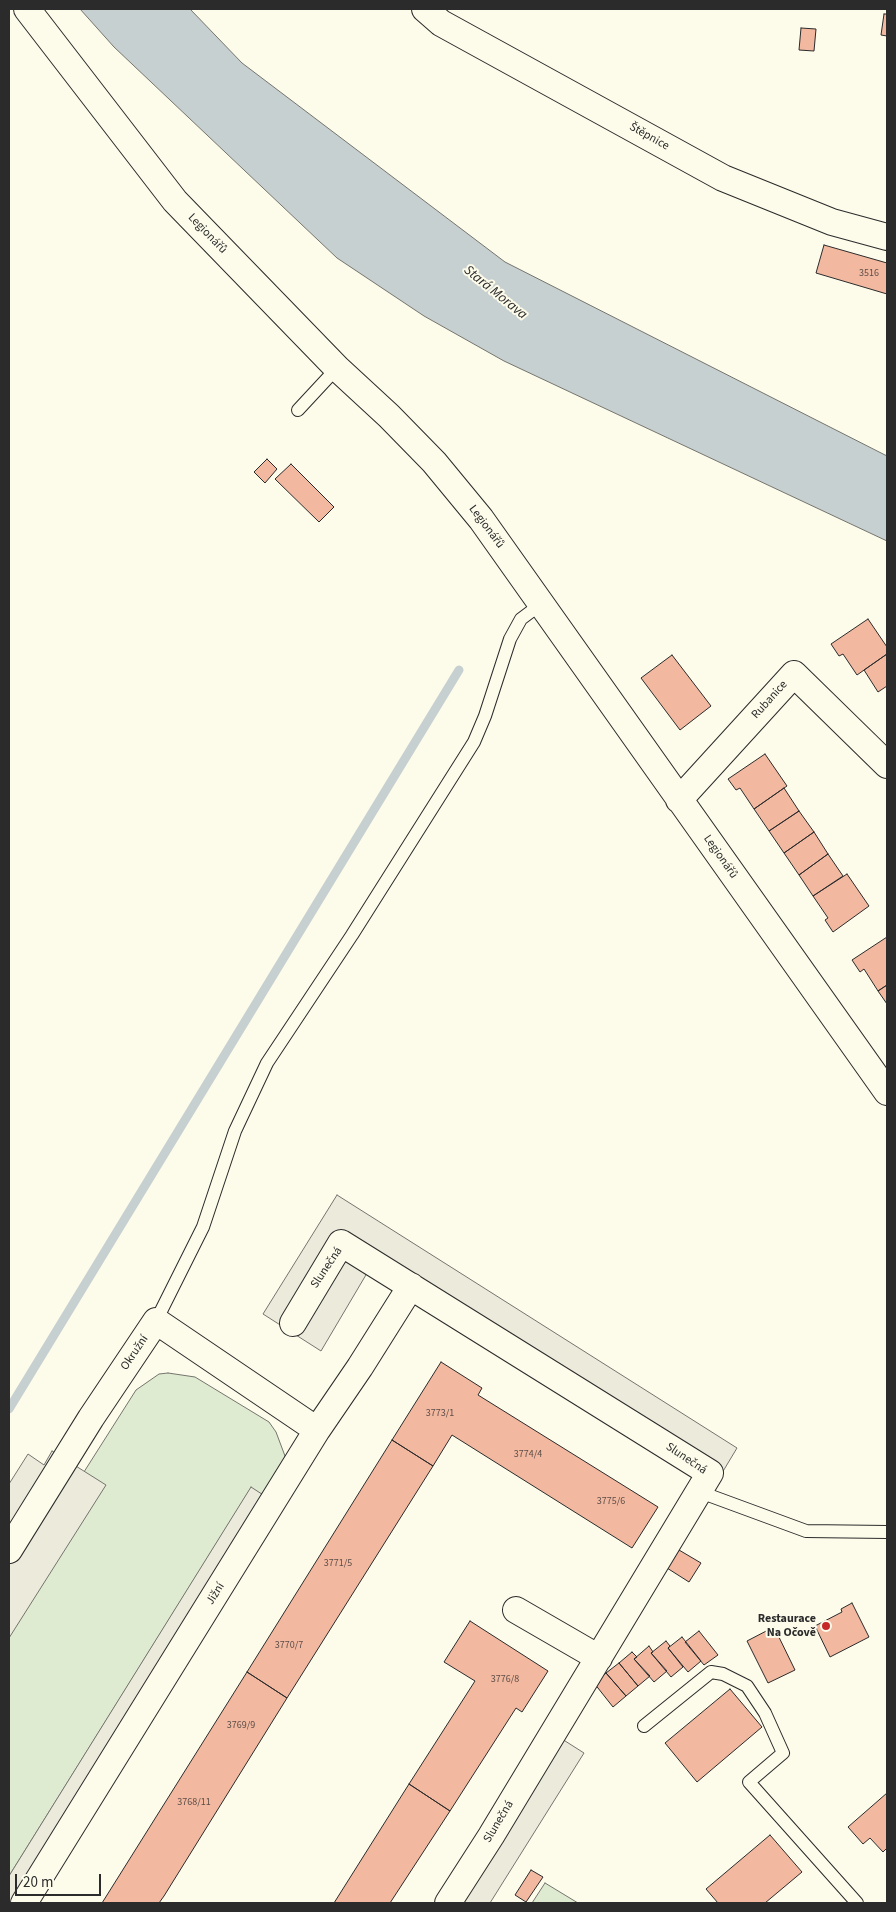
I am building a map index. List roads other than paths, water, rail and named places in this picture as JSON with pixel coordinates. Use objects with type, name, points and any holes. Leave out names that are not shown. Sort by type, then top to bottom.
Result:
[{"type":"street","name":"Legionářů","points":[[27,9],[175,201],[337,368],[389,416],[434,462],[481,518],[887,1092]]},
{"type":"street","name":"Štěpnice","points":[[424,9],[441,23],[723,178],[832,222],[887,237]]},
{"type":"street","name":"Rubanice","points":[[680,800],[794,674],[887,765]]},
{"type":"street","name":"Slunečná","points":[[293,1323],[341,1243],[710,1473],[448,1903]]},
{"type":"street","name":"Jižní","points":[[24,1903],[317,1430],[360,1367],[411,1286]]},
{"type":"street","points":[[156,1321],[317,1430]]},
{"type":"street","name":"Okružní","points":[[9,1550],[91,1418],[156,1321]]},
{"type":"street","points":[[516,1610],[599,1658]]},
{"type":"lane","points":[[298,410],[337,368]]},
{"type":"lane","points":[[156,1321],[203,1227],[235,1132],[267,1063],[352,936],[474,742],[486,716],[510,639],[521,619],[541,604]]},
{"type":"lane","points":[[700,1492],[806,1531],[887,1532]]},
{"type":"lane","points":[[644,1726],[711,1672],[723,1674],[747,1686],[765,1713],[783,1753],[749,1782],[857,1903]]},
{"type":"water","name":"Stará Morava","points":[[80,9],[190,9],[242,63],[505,262],[887,456],[887,541],[504,361],[424,316],[337,258],[114,47]]},
{"type":"waterway","points":[[9,1409],[459,670]]},
{"type":"place","name":"Restaurace Na Očově","points":[[826,1626]]}]
